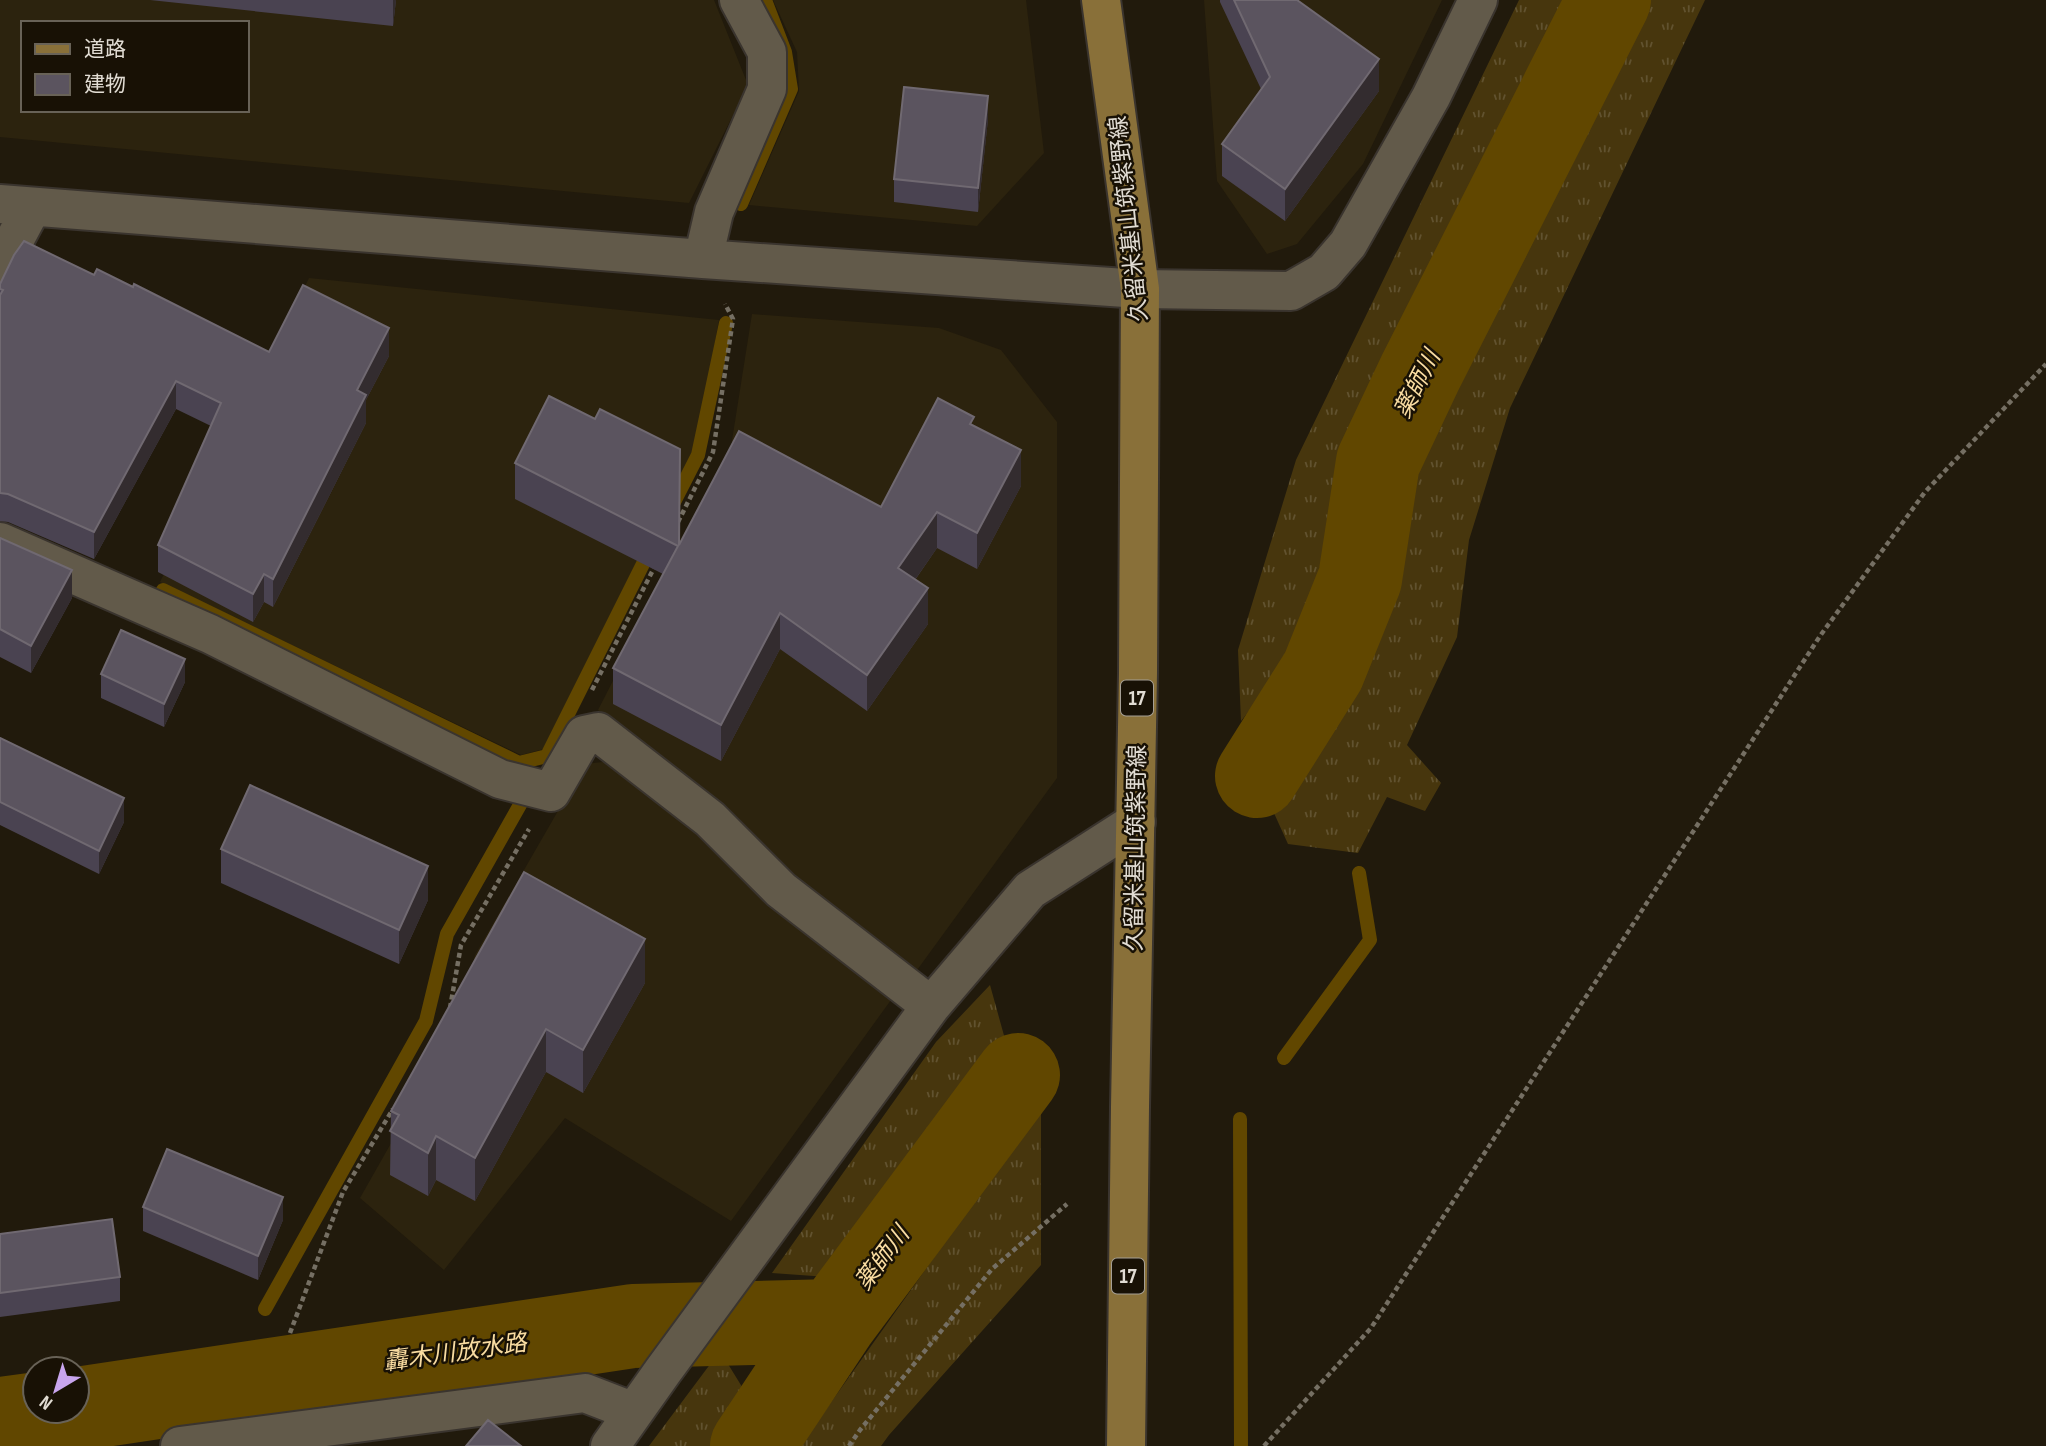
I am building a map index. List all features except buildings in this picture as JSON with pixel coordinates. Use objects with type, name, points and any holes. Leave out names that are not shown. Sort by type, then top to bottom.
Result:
[{"type":"main road","name":"久留米基山筑紫野線","points":[[1101,0],[1140,289],[1136,822],[1126,1446]]},
{"type":"street","points":[[704,259],[714,212],[767,89],[766,52],[739,0]]},
{"type":"street","points":[[0,267],[16,206],[704,259],[1140,289],[1291,291],[1324,272],[1348,244],[1431,96],[1478,0]]},
{"type":"street","points":[[0,542],[210,634],[500,779],[551,792],[584,735],[598,732],[700,811],[781,890],[931,1006]]},
{"type":"street","points":[[610,1446],[931,1006],[1030,890],[1136,822]]},
{"type":"street","points":[[197,1445],[584,1393],[634,1412]]},
{"type":"path","points":[[676,524],[713,452],[733,319],[704,259]]},
{"type":"path","points":[[1265,1446],[1371,1328],[1820,636],[1925,492],[2046,364]]},
{"type":"path","points":[[584,735],[584,705],[658,561]]},
{"type":"path","points":[[448,1018],[461,944],[551,792]]},
{"type":"path","points":[[290,1334],[343,1192],[399,1099]]},
{"type":"path","points":[[849,1446],[992,1269],[1067,1204]]},
{"type":"shaded area","points":[[0,0],[714,0],[748,85],[689,203],[0,137]]},
{"type":"shaded area","points":[[773,0],[1026,0],[1044,153],[977,226],[749,205],[799,91],[797,52]]},
{"type":"shaded area","points":[[1204,0],[1442,0],[1363,164],[1297,244],[1267,254],[1217,181]]},
{"type":"shaded area","points":[[309,278],[719,320],[694,460],[544,749],[521,755],[160,582]]},
{"type":"shaded area","points":[[752,314],[939,328],[1001,350],[1057,422],[1057,778],[912,977],[786,869],[734,814],[598,710],[730,453]]},
{"type":"shaded area","points":[[611,761],[891,1000],[731,1221],[565,1118],[444,1270],[360,1198],[458,1025],[475,955],[585,764]]},
{"type":"green space","points":[[1519,0],[1563,0],[1357,425],[1299,647],[1241,721],[1238,650],[1296,460]]},
{"type":"green space","points":[[1639,0],[1705,0],[1510,408],[1469,540],[1457,637],[1407,745],[1441,783],[1425,811],[1387,797],[1358,853],[1288,844],[1269,802],[1350,698],[1381,631],[1415,464]]},
{"type":"green space","points":[[990,985],[1008,1050],[828,1277],[772,1273],[936,1042]]},
{"type":"green space","points":[[1041,1107],[1041,1265],[881,1446],[800,1446]]},
{"type":"green space","points":[[720,1351],[747,1395],[716,1446],[649,1446]]},
{"type":"waterway","points":[[741,204],[791,89],[785,52],[765,0]]},
{"type":"waterway","name":"薬師川","points":[[1257,776],[1323,671],[1360,579],[1378,462],[1420,373],[1609,0]]},
{"type":"waterway","points":[[671,508],[698,455],[726,323]]},
{"type":"waterway","points":[[163,590],[519,763],[547,756],[651,548]]},
{"type":"waterway","points":[[265,1309],[426,1021],[447,934],[521,803]]},
{"type":"waterway","points":[[1284,1058],[1370,940],[1359,873]]},
{"type":"waterway","name":"薬師川","points":[[752,1446],[835,1321],[1018,1075]]},
{"type":"waterway","points":[[1240,1119],[1241,1446]]},
{"type":"waterway","name":"轟木川放水路","points":[[91,1407],[633,1326],[835,1321]]},
{"type":"waterway","name":"轟木川放水路","points":[[0,1419],[21,1416]]}]
